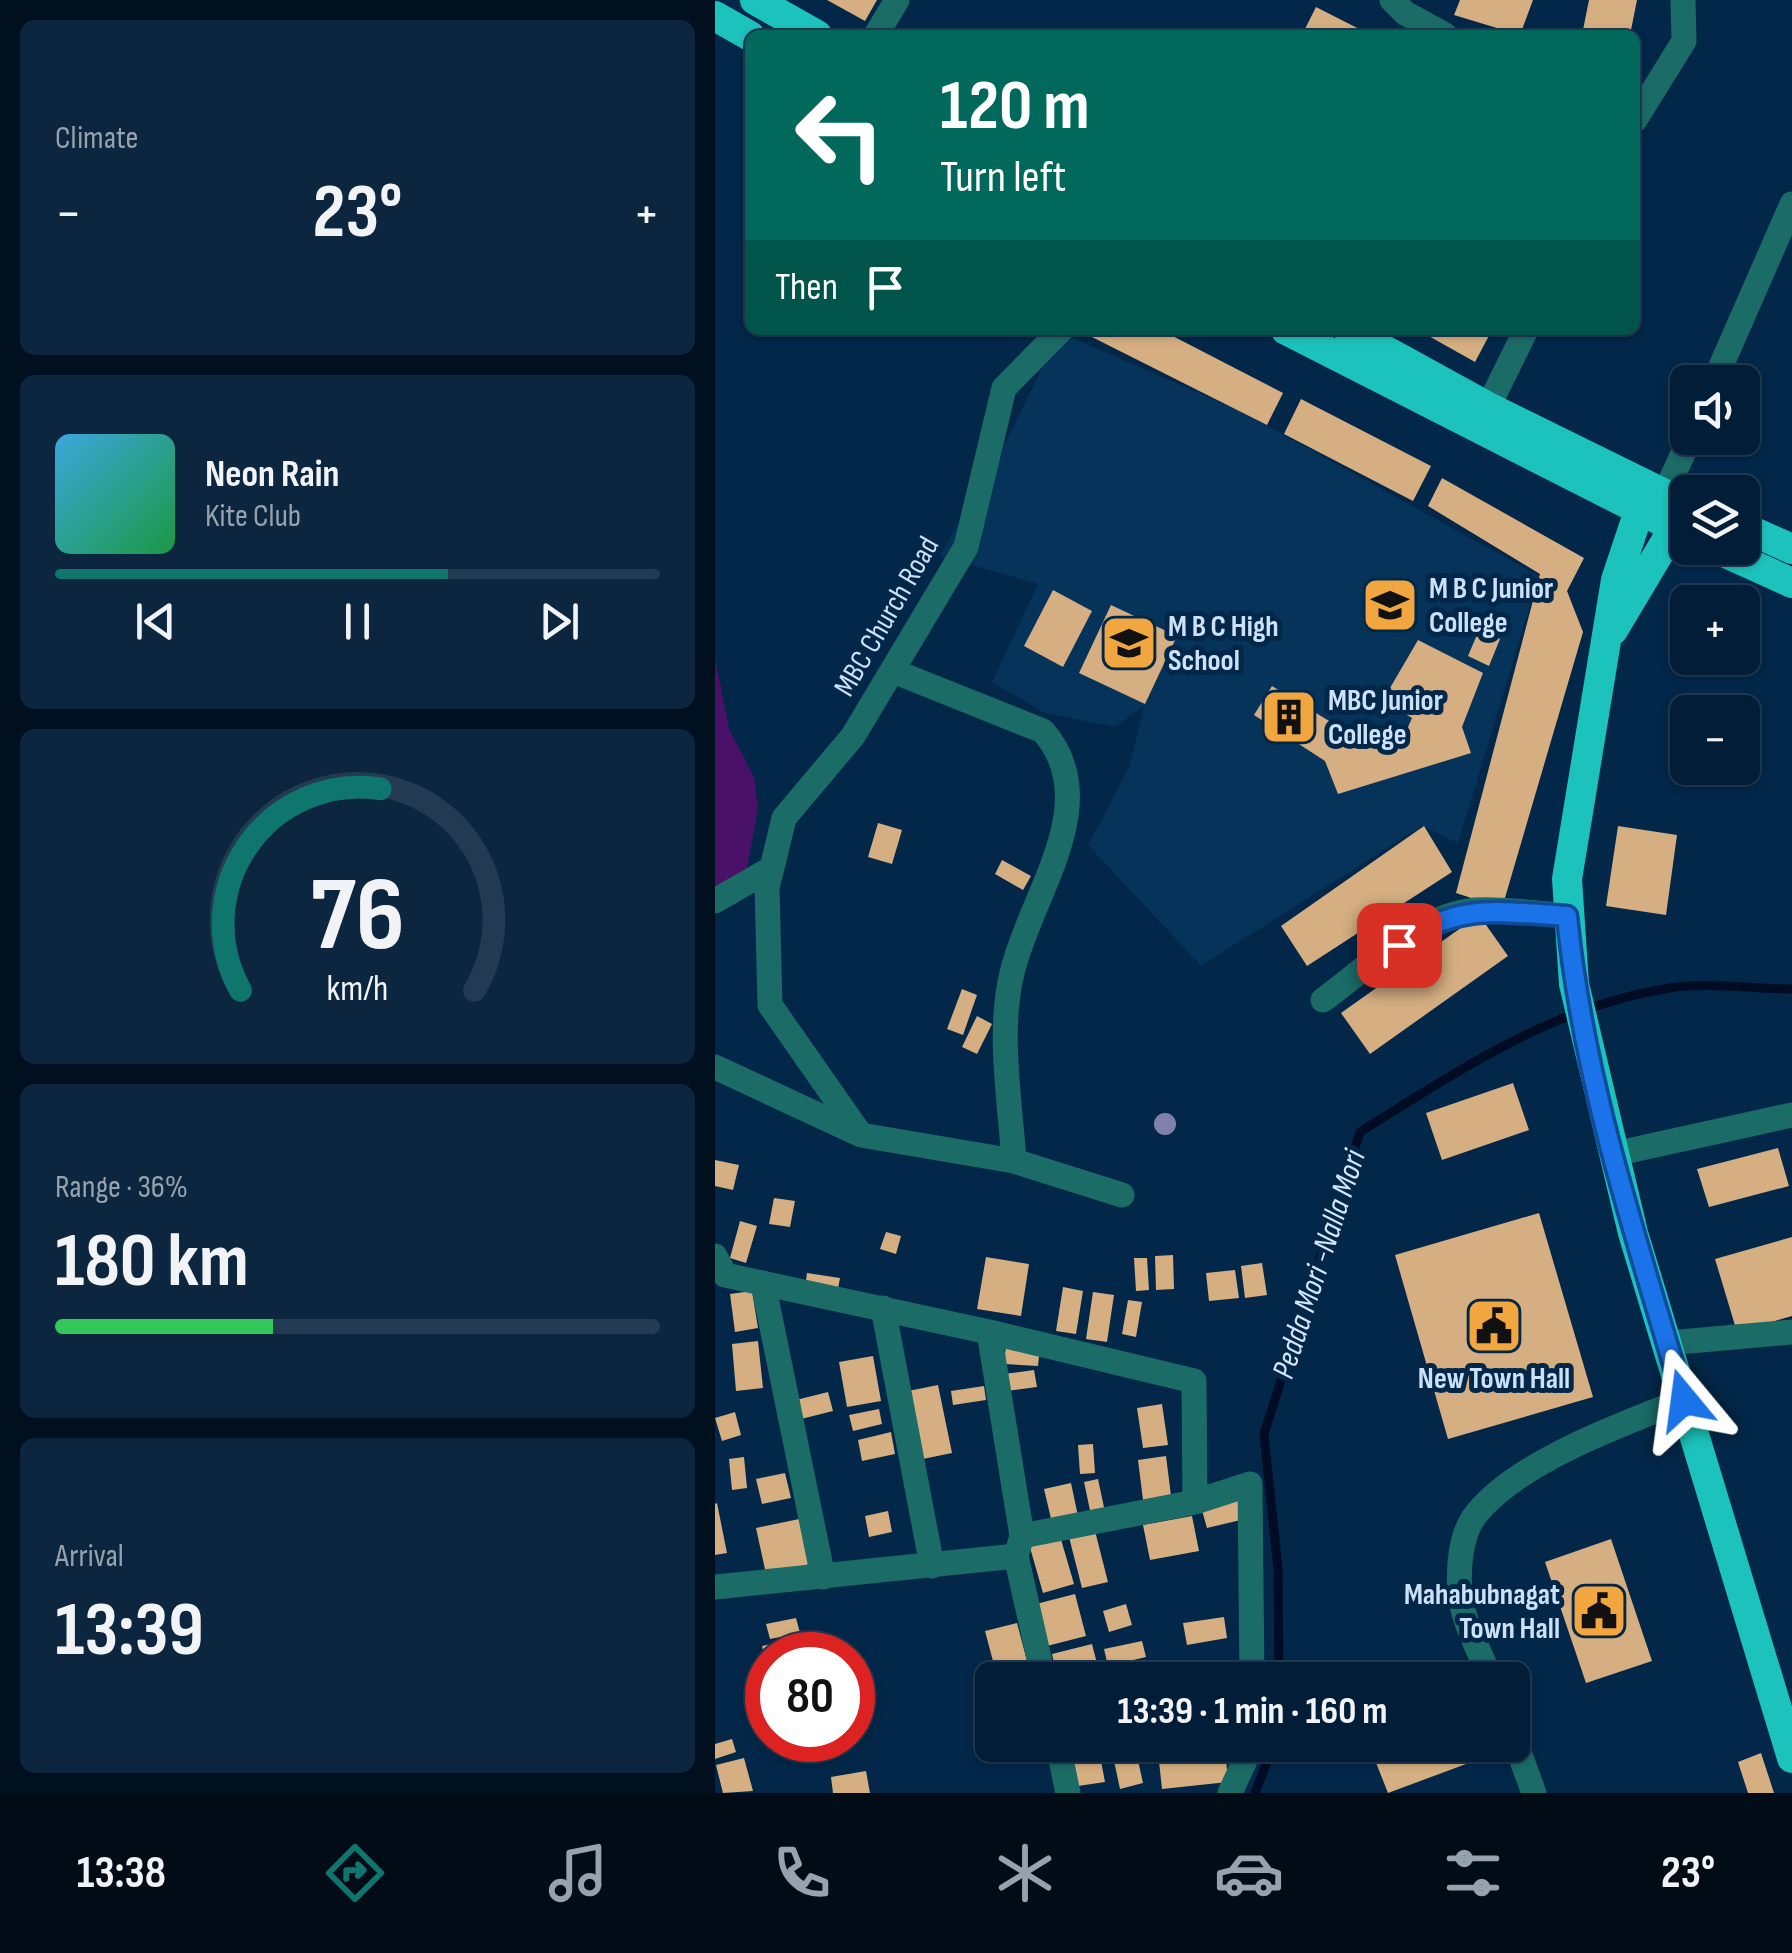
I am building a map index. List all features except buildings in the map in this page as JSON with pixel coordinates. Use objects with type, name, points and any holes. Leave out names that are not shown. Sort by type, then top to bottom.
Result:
[{"type":"highway","points":[[755,0],[808,30]]},
{"type":"highway","points":[[715,16],[745,33]]},
{"type":"highway","points":[[1297,335],[1670,509]]},
{"type":"highway","points":[[1357,335],[1670,509]]},
{"type":"highway","points":[[1607,642],[1670,509]]},
{"type":"highway","points":[[1670,509],[1616,580],[1567,879],[1567,916],[1574,984],[1614,1154],[1792,1758]]},
{"type":"highway","points":[[1760,534],[1792,548]]},
{"type":"highway","points":[[1752,565],[1792,583]]},
{"type":"street","points":[[879,30],[897,0]]},
{"type":"street","points":[[1392,0],[1405,13],[1436,30]]},
{"type":"street","points":[[1640,112],[1684,41],[1683,0]]},
{"type":"street","points":[[1721,365],[1792,204]]},
{"type":"street","name":"MBC Church Road","points":[[861,1136],[770,1005],[767,887],[784,818],[853,736],[966,546],[1004,388],[1056,335]]},
{"type":"street","points":[[1488,407],[1523,335]]},
{"type":"street","points":[[893,671],[1043,731],[1060,750],[1071,787],[1062,833],[1013,970],[1005,1036],[1013,1162]]},
{"type":"street","points":[[715,901],[772,868]]},
{"type":"street","points":[[1323,1000],[1424,926],[1450,915],[1476,910],[1567,916]]},
{"type":"street","points":[[715,1067],[861,1136],[1013,1162],[1122,1195]]},
{"type":"street","points":[[1614,1154],[1792,1115]]},
{"type":"street","points":[[715,1256],[725,1275],[1193,1381],[1195,1502]]},
{"type":"street","points":[[763,1283],[823,1577]]},
{"type":"street","points":[[883,1308],[933,1566]]},
{"type":"street","points":[[989,1332],[1040,1662]]},
{"type":"street","points":[[1667,1343],[1792,1332]]},
{"type":"street","points":[[1484,1662],[1460,1598],[1460,1556],[1475,1515],[1506,1487],[1595,1434],[1684,1400]]},
{"type":"street","points":[[715,1587],[933,1566],[1195,1502],[1250,1484],[1252,1662]]},
{"type":"street","points":[[1062,1762],[1069,1793]]},
{"type":"street","points":[[1230,1793],[1245,1762]]},
{"type":"street","points":[[1523,1762],[1534,1793]]},
{"type":"shaded area","name":"M B C High School","points":[[1059,335],[1067,335],[1242,412],[1539,576],[1458,843],[1422,826],[1201,966],[1088,845],[1129,767],[1144,706],[1115,727],[1045,713],[992,682],[1038,584],[939,556],[994,466]]},
{"type":"shaded area","points":[[715,658],[729,729],[754,777],[758,808],[745,880],[715,898]]},
{"type":"waterway","name":"Pedda Mori -Nalla Mori","points":[[1279,1662],[1278,1569],[1264,1434],[1360,1132],[1470,1064],[1546,1025],[1586,1010],[1685,986],[1792,989]]},
{"type":"waterway","name":"Pedda Mori -Nalla Mori","points":[[1255,1793],[1267,1762]]},
{"type":"place","name":"M B C Junior College","points":[[1390,605]]},
{"type":"place","name":"M B C High School","points":[[1129,643]]},
{"type":"place","name":"MBC Junior College","points":[[1289,717]]},
{"type":"place","name":"New Town Hall","points":[[1494,1326]]},
{"type":"place","name":"Mahabubnagat Town Hall","points":[[1599,1611]]},
{"type":"route","points":[[1399,945],[1424,926],[1476,910],[1567,916],[1574,984],[1633,1233],[1684,1400]]}]
